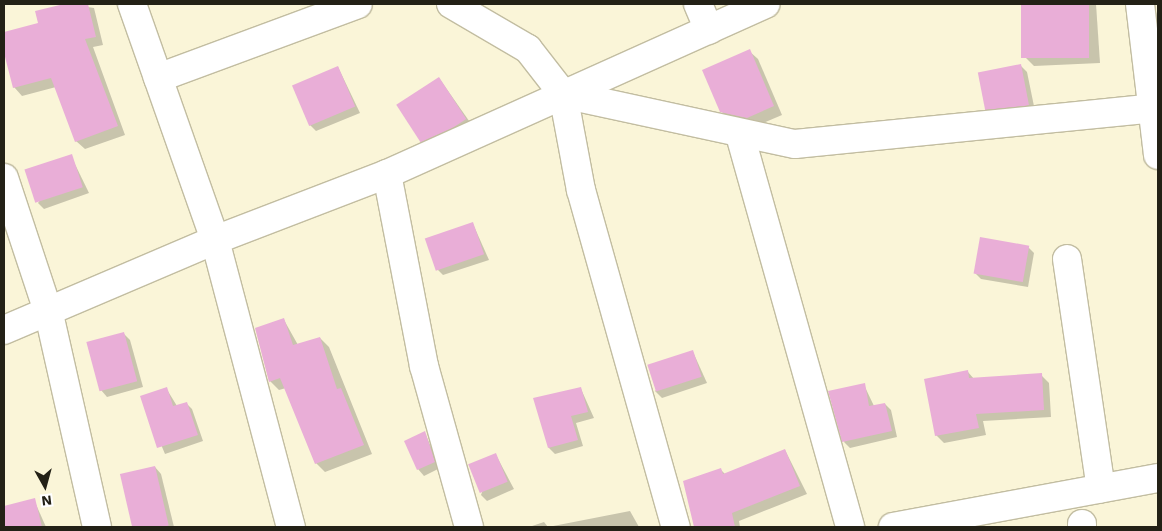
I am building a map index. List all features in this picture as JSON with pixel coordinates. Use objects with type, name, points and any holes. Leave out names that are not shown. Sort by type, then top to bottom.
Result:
[{"type":"street","points":[[132,4],[214,240],[290,527]]},
{"type":"street","points":[[158,78],[358,4]]},
{"type":"street","points":[[451,4],[481,12],[528,49],[563,94],[581,190],[676,527]]},
{"type":"street","points":[[698,4],[709,30]]},
{"type":"street","points":[[4,330],[49,314],[214,240],[387,174],[766,4]]},
{"type":"street","points":[[1140,4],[1156,108],[1158,155]]},
{"type":"street","points":[[563,94],[740,135],[795,144],[1156,108]]},
{"type":"street","points":[[740,135],[850,527]]},
{"type":"street","points":[[387,174],[424,366],[469,527]]},
{"type":"street","points":[[4,178],[49,314],[97,527]]},
{"type":"street","points":[[1067,259],[1101,488]]},
{"type":"street","points":[[893,527],[1158,478]]},
{"type":"building","points":[[64,4],[88,4],[96,37],[85,39],[118,126],[75,142],[51,78],[13,88],[4,53],[4,32],[38,23],[35,11]]},
{"type":"building","points":[[1021,4],[1089,4],[1089,58],[1021,58]]},
{"type":"building","points":[[750,49],[774,106],[747,118],[720,112],[702,70]]},
{"type":"building","points":[[1021,64],[1029,105],[986,114],[978,72]]},
{"type":"building","points":[[338,66],[355,107],[309,126],[292,86]]},
{"type":"building","points":[[439,77],[466,119],[423,147],[396,105]]},
{"type":"building","points":[[72,154],[83,187],[35,203],[24,169]]},
{"type":"building","points":[[473,222],[484,254],[436,271],[425,239]]},
{"type":"building","points":[[980,237],[1029,246],[1023,282],[974,273]]},
{"type":"building","points":[[284,318],[293,345],[320,337],[337,389],[341,388],[364,445],[315,464],[280,378],[269,382],[255,328]]},
{"type":"building","points":[[124,332],[137,381],[100,391],[86,342]]},
{"type":"building","points":[[693,350],[702,377],[656,391],[647,365]]},
{"type":"building","points":[[968,370],[969,378],[1042,373],[1044,410],[976,414],[979,428],[935,436],[924,379]]},
{"type":"building","points":[[865,383],[869,406],[885,403],[892,431],[842,442],[828,391]]},
{"type":"building","points":[[167,387],[173,406],[187,402],[198,435],[157,448],[140,396]]},
{"type":"building","points":[[581,387],[588,412],[571,416],[578,440],[548,448],[533,398]]},
{"type":"building","points":[[425,431],[435,462],[417,470],[404,441]]},
{"type":"building","points":[[785,449],[800,486],[732,513],[735,527],[694,527],[683,481],[721,468],[723,474]]},
{"type":"building","points":[[496,453],[508,482],[480,493],[468,464]]},
{"type":"building","points":[[155,466],[169,525],[132,527],[120,474]]},
{"type":"building","points":[[35,498],[42,527],[4,527],[4,506]]}]
